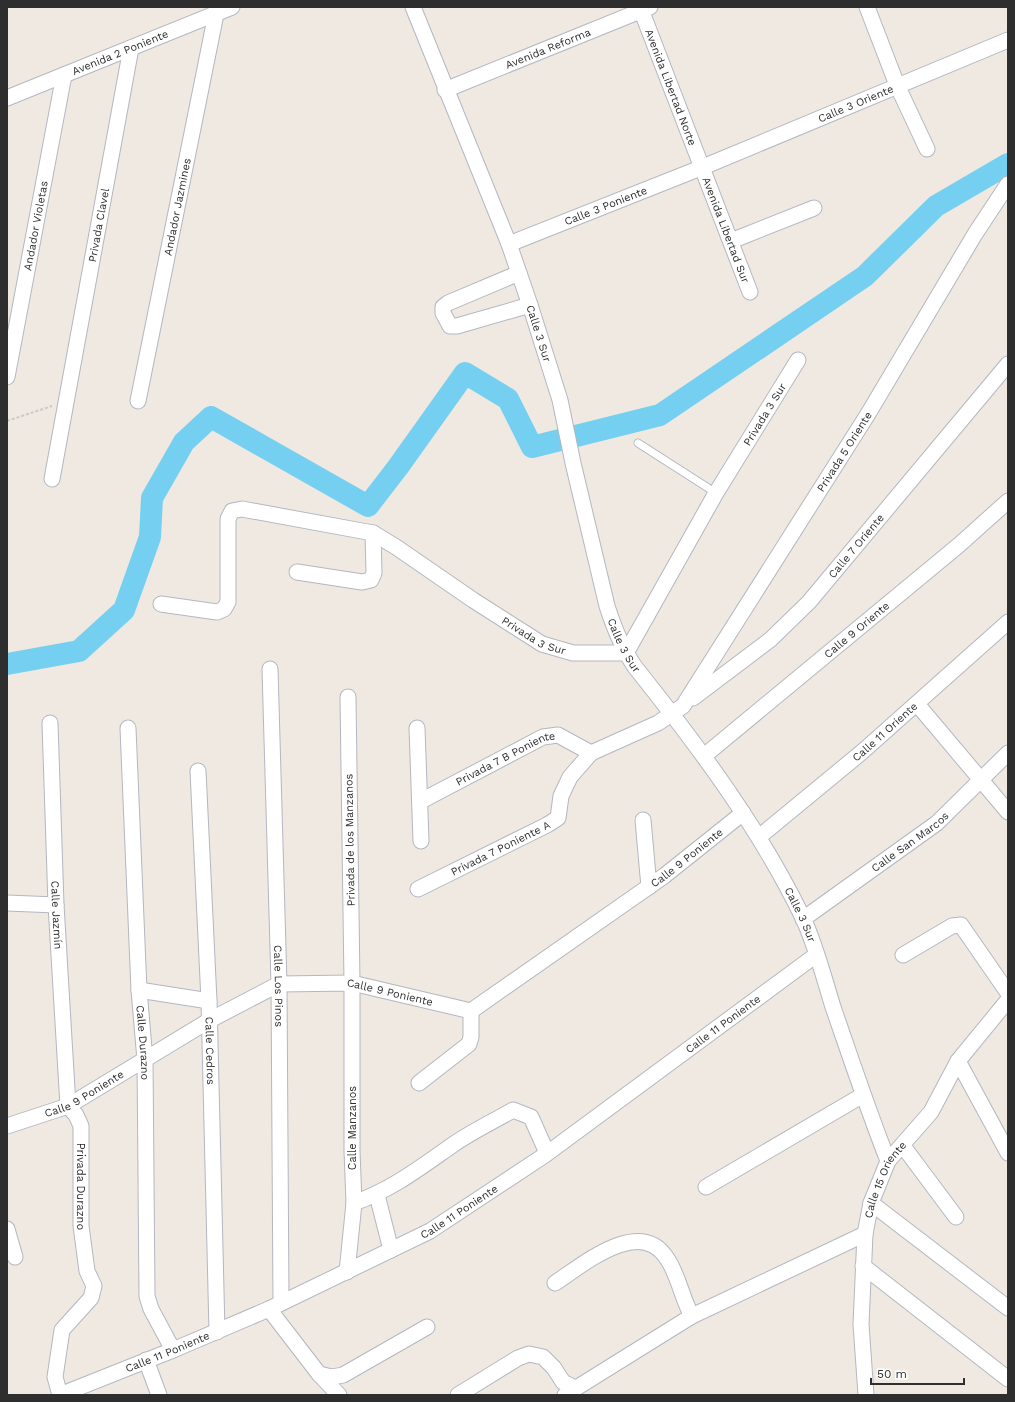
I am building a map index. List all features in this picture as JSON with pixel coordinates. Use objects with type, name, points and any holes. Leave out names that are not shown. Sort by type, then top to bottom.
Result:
[{"type":"street","name":"Avenida 2 Poniente","points":[[7,98],[232,7]]},
{"type":"street","name":"Calle 3 Sur","points":[[413,7],[445,90],[509,244],[530,305],[560,400],[573,463],[607,606],[626,653],[634,667],[677,710],[704,756],[759,837],[803,919],[863,1095],[888,1161]]},
{"type":"street","points":[[867,7],[897,85],[927,149]]},
{"type":"street","name":"Avenida Reforma","points":[[445,90],[644,8]]},
{"type":"street","name":"Avenida Libertad Norte","points":[[644,8],[703,167]]},
{"type":"street","name":"Andador Jazmines","points":[[138,401],[216,14]]},
{"type":"street","name":"Calle 3 Oriente","points":[[703,167],[1008,40]]},
{"type":"street","name":"Privada Clavel","points":[[52,479],[131,48]]},
{"type":"street","name":"Andador Violetas","points":[[7,377],[64,75]]},
{"type":"street","name":"Avenida Libertad Sur","points":[[703,167],[750,292]]},
{"type":"street","name":"Calle 3 Poniente","points":[[509,244],[703,167]]},
{"type":"street","name":"Privada 5 Oriente","points":[[677,710],[868,414],[975,234],[1008,184]]},
{"type":"street","points":[[731,241],[814,208]]},
{"type":"street","points":[[519,273],[448,303],[443,307],[443,313],[450,326],[457,326],[530,305]]},
{"type":"street","name":"Privada 3 Sur","points":[[161,604],[217,612],[224,609],[228,602],[228,519],[232,511],[242,509],[374,533],[542,644],[573,653],[626,653],[716,493],[798,360]]},
{"type":"street","name":"Calle 7 Oriente","points":[[591,754],[658,723],[771,639],[809,602],[1008,364]]},
{"type":"street","name":"Calle 9 Oriente","points":[[704,756],[960,545],[1008,501]]},
{"type":"street","points":[[297,572],[362,582],[371,580],[374,573],[374,533]]},
{"type":"street","name":"Calle 11 Oriente","points":[[759,837],[917,704],[1008,622]]},
{"type":"street","name":"Calle Los Pinos","points":[[270,669],[279,984],[275,1306]]},
{"type":"street","name":"Privada de los Manzanos","points":[[348,697],[352,983]]},
{"type":"street","points":[[917,704],[1008,812]]},
{"type":"street","name":"Calle Jazmín","points":[[50,723],[56,905],[68,1106]]},
{"type":"street","name":"Calle Durazno","points":[[128,728],[139,990],[145,1060],[147,1296],[151,1309],[173,1350]]},
{"type":"street","points":[[417,728],[421,801],[421,841]]},
{"type":"street","name":"Privada 7 B Poniente","points":[[421,801],[543,737],[558,736],[591,754]]},
{"type":"street","name":"Privada 7 Poniente A","points":[[418,889],[547,826],[558,818],[561,796],[570,777],[591,754]]},
{"type":"street","name":"Calle San Marcos","points":[[803,919],[937,823],[1008,754]]},
{"type":"street","name":"Calle Cedros","points":[[198,771],[210,1020],[217,1332]]},
{"type":"street","name":"Calle 9 Poniente","points":[[7,1126],[68,1106],[210,1020],[279,984],[352,983],[471,1011],[649,887],[743,813]]},
{"type":"street","points":[[643,820],[649,887]]},
{"type":"street","points":[[7,903],[56,905]]},
{"type":"street","points":[[903,955],[952,926],[960,925],[1008,993]]},
{"type":"street","name":"Calle 11 Poniente","points":[[60,1395],[217,1332],[347,1272],[430,1231],[547,1153],[816,955]]},
{"type":"street","name":"Calle Manzanos","points":[[347,1272],[354,1203],[352,1151],[352,983]]},
{"type":"street","points":[[139,990],[209,1000]]},
{"type":"street","name":"Calle 15 Oriente","points":[[866,1395],[861,1324],[865,1234],[871,1203],[888,1161],[903,1146],[931,1112],[958,1061],[1008,1000]]},
{"type":"street","points":[[419,1083],[469,1044],[472,1037],[471,1011]]},
{"type":"street","points":[[958,1061],[1008,1153]]},
{"type":"street","points":[[706,1188],[863,1095]]},
{"type":"street","name":"Privada Durazno","points":[[60,1395],[55,1377],[62,1330],[91,1298],[94,1286],[87,1271],[82,1226],[81,1126],[76,1115],[68,1106]]},
{"type":"street","points":[[354,1203],[378,1195],[418,1171],[456,1143],[513,1110],[531,1117],[547,1153]]},
{"type":"street","points":[[903,1146],[956,1216]]},
{"type":"street","points":[[378,1195],[391,1250]]},
{"type":"street","points":[[871,1203],[1008,1308]]},
{"type":"street","points":[[7,1230],[15,1257]]},
{"type":"street","points":[[458,1395],[518,1358],[529,1354],[543,1358],[554,1368],[570,1392],[692,1316],[865,1234]]},
{"type":"street","points":[[555,1283],[615,1245],[635,1240],[655,1246],[668,1260],[692,1316]]},
{"type":"street","points":[[863,1266],[1008,1379]]},
{"type":"street","points":[[275,1306],[319,1374],[339,1395]]},
{"type":"street","points":[[319,1374],[332,1377],[343,1375],[427,1327]]},
{"type":"street","points":[[146,1360],[159,1395]]},
{"type":"lane","points":[[638,443],[716,493]]},
{"type":"path","points":[[7,421],[66,402]]},
{"type":"waterway","points":[[7,664],[79,651],[124,610],[150,537],[152,498],[184,442],[211,417],[368,506],[398,467],[465,373],[508,399],[532,447],[660,415],[865,276],[936,206],[1008,164]]}]
